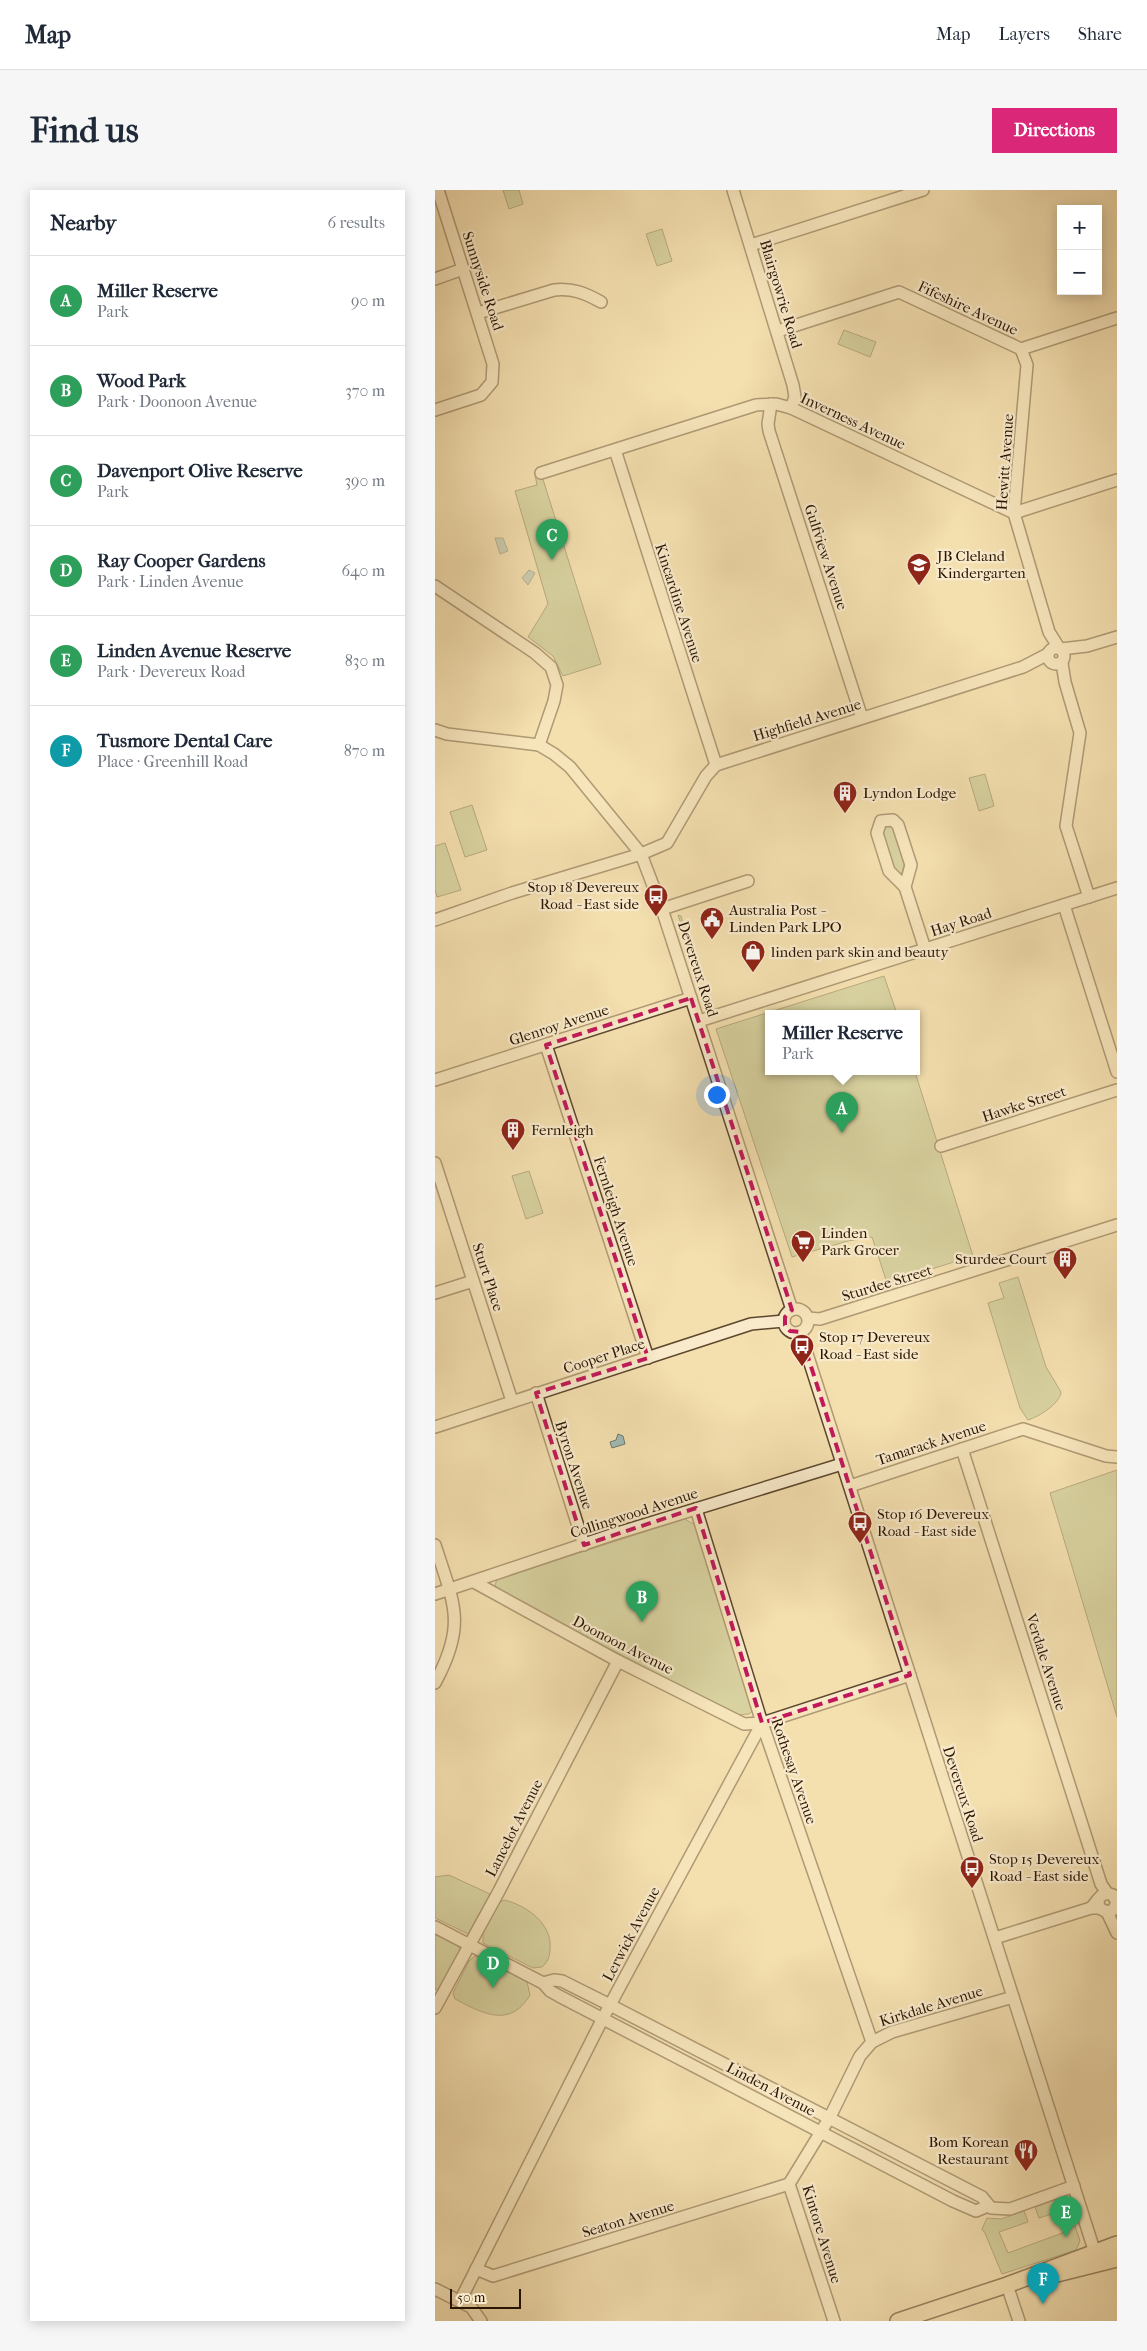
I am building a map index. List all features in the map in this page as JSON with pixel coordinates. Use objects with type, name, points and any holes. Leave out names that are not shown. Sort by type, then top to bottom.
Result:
[{"type":"main road","points":[[1097,2258],[1117,2244]]},
{"type":"main road","points":[[898,2321],[1097,2258],[1117,2258]]},
{"type":"street","name":"Sunnyside Road","points":[[435,410],[481,395],[492,382],[493,364],[438,190]]},
{"type":"street","name":"Blairgowrie Road","points":[[733,190],[793,386],[795,397],[791,408]]},
{"type":"street","points":[[751,245],[923,190]]},
{"type":"street","points":[[435,279],[463,270]]},
{"type":"street","points":[[478,313],[554,290],[567,289],[585,293],[601,302]]},
{"type":"street","name":"Fifeshire Avenue","points":[[778,332],[899,292],[1021,350],[1117,318]]},
{"type":"street","name":"Hewitt Avenue","points":[[1021,350],[1027,365],[1014,512],[1078,724],[1080,742],[1066,826],[1089,897]]},
{"type":"street","name":"Inverness Avenue","points":[[541,473],[756,405],[771,404],[791,408],[1014,512]]},
{"type":"street","name":"Gulfview Avenue","points":[[771,404],[768,424],[769,431],[862,718]]},
{"type":"street","name":"Kincardine Avenue","points":[[615,450],[715,765]]},
{"type":"street","points":[[1014,512],[1117,480]]},
{"type":"street","points":[[435,586],[535,653],[551,668],[557,685],[554,701],[539,745]]},
{"type":"street","name":"Highfield Avenue","points":[[715,765],[1117,637]]},
{"type":"street","name":"Devereux Road","points":[[435,730],[447,734],[539,745],[570,767],[641,854],[663,909],[792,1310]]},
{"type":"street","points":[[435,920],[512,893],[641,854],[667,843],[706,776],[715,765]]},
{"type":"street","points":[[905,887],[911,865],[898,825],[893,820],[886,819],[881,821],[877,833],[889,871],[905,887],[925,949]]},
{"type":"street","points":[[663,909],[748,881]]},
{"type":"street","name":"Hay Road","points":[[699,1020],[1117,888]]},
{"type":"street","points":[[1064,905],[1117,1072]]},
{"type":"street","name":"Glenroy Avenue","points":[[435,1080],[691,998]]},
{"type":"street","name":"Fernleigh Avenue","points":[[546,1045],[648,1358]]},
{"type":"street","name":"Hawke Street","points":[[941,1146],[1117,1090]]},
{"type":"street","name":"Sturt Place","points":[[435,1164],[512,1400]]},
{"type":"street","name":"Sturdee Street","points":[[808,1318],[820,1319],[1117,1225]]},
{"type":"street","points":[[435,1293],[473,1281]]},
{"type":"street","points":[[792,1310],[801,1310],[808,1318],[807,1326],[800,1332],[790,1331],[784,1321],[787,1312],[792,1310]]},
{"type":"street","name":"Cooper Place","points":[[435,1427],[512,1400],[751,1324],[784,1321]]},
{"type":"street","name":"Devereux Road","points":[[800,1332],[1097,2258]]},
{"type":"street","name":"Byron Avenue","points":[[536,1393],[584,1545]]},
{"type":"street","name":"Tamarack Avenue","points":[[850,1486],[1023,1429],[1106,1456],[1117,1457]]},
{"type":"street","name":"Verdale Avenue","points":[[962,1448],[1117,1933]]},
{"type":"street","name":"Collingwood Avenue","points":[[435,1594],[696,1508],[843,1464]]},
{"type":"street","name":"Rothesay Avenue","points":[[696,1508],[762,1723],[871,2042]]},
{"type":"street","points":[[435,1544],[455,1611],[454,1638],[445,1665],[435,1683]]},
{"type":"street","name":"Doonoon Avenue","points":[[474,1582],[618,1661],[744,1724],[762,1723]]},
{"type":"street","name":"Lancelot Avenue","points":[[435,2008],[618,1661]]},
{"type":"street","points":[[762,1723],[910,1675]]},
{"type":"street","name":"Lerwick Avenue","points":[[460,2301],[603,2018],[762,1723]]},
{"type":"street","points":[[995,1938],[1107,1902]]},
{"type":"street","name":"Linden Avenue","points":[[435,1927],[543,1983],[553,1993],[941,2194],[976,2211],[988,2206]]},
{"type":"street","name":"Linden Avenue","points":[[543,1983],[554,1980],[562,1981],[610,2005],[982,2197],[988,2206],[999,2210],[1010,2209],[1074,2186]]},
{"type":"street","name":"Kirkdale Avenue","points":[[822,2132],[860,2056],[871,2042],[892,2032],[1013,1997]]},
{"type":"street","name":"Kintore Avenue","points":[[822,2132],[789,2184],[834,2321]]},
{"type":"street","points":[[941,2194],[948,2180]]},
{"type":"street","name":"Seaton Avenue","points":[[476,2269],[493,2276],[789,2184]]},
{"type":"street","points":[[1007,2285],[1019,2321]]},
{"type":"street","points":[[435,2289],[471,2307],[481,2321]]},
{"type":"highlighted area","points":[[691,998],[792,1310],[785,1317],[785,1325],[790,1331],[800,1332],[910,1675],[762,1723],[696,1508],[584,1545],[536,1393],[648,1358],[546,1045]]},
{"type":"green space","points":[[503,190],[519,190],[523,204],[509,209]]},
{"type":"green space","points":[[662,229],[672,261],[657,266],[646,234]]},
{"type":"green space","points":[[844,330],[876,342],[870,357],[838,344]]},
{"type":"green space","points":[[541,473],[601,664],[563,676],[553,656],[528,637],[548,604],[515,491],[537,485],[535,475]]},
{"type":"green space","points":[[985,774],[994,806],[979,811],[969,778]]},
{"type":"green space","points":[[472,805],[487,850],[465,857],[450,812]]},
{"type":"green space","points":[[885,825],[892,825],[905,861],[902,873],[900,874],[892,866],[881,832]]},
{"type":"green space","points":[[445,843],[461,890],[437,897],[435,890],[435,846]]},
{"type":"green space","points":[[678,915],[681,916],[697,972]]},
{"type":"green space","points":[[884,976],[896,1010],[776,1010]]},
{"type":"green space","points":[[765,1014],[765,1075],[916,1075],[973,1256],[887,1283],[872,1237],[848,1241],[792,1257],[716,1029]]},
{"type":"green space","points":[[529,1171],[543,1213],[526,1219],[512,1176]]},
{"type":"green space","points":[[1018,1277],[1046,1367],[1061,1392],[1060,1397],[1053,1405],[1043,1413],[1028,1420],[1020,1408],[988,1303],[1004,1298],[999,1283]]},
{"type":"green space","points":[[1117,1470],[1117,1717],[1050,1493]]},
{"type":"green space","points":[[685,1519],[695,1525],[753,1710],[749,1714],[737,1715],[494,1589],[497,1579]]},
{"type":"green space","points":[[449,1875],[490,1894],[468,1934],[435,1918],[435,1877]]},
{"type":"green space","points":[[504,1900],[521,1906],[543,1924],[550,1940],[550,1954],[542,1967],[533,1968],[483,1943],[483,1933],[500,1902]]},
{"type":"green space","points":[[435,1934],[456,1944],[461,1950],[439,1990],[435,1989]]},
{"type":"green space","points":[[475,1956],[482,1957],[527,1982],[530,1995],[522,2006],[514,2012],[505,2015],[495,2015],[475,2009],[455,1999],[453,1993],[469,1961]]},
{"type":"green space","points":[[1055,2200],[1061,2200],[1068,2205],[1080,2241],[1076,2250],[1002,2274],[982,2229],[987,2218],[1001,2219],[1024,2211],[1028,2222],[999,2232],[1008,2253],[1065,2232],[1058,2212],[1039,2218],[1035,2207]]},
{"type":"water","points":[[495,538],[503,538],[508,551],[500,554]]},
{"type":"water","points":[[529,570],[535,573],[528,585],[522,578]]},
{"type":"water","points":[[618,1434],[623,1436],[625,1444],[612,1448],[610,1442],[616,1440]]},
{"type":"place","name":"Davenport Olive Reserve","points":[[552,560]]},
{"type":"place","name":"JB Cleland Kindergarten","points":[[919,586]]},
{"type":"place","name":"Lyndon Lodge","points":[[845,814]]},
{"type":"place","name":"Stop 18 Devereux Road - East side","points":[[656,917]]},
{"type":"place","name":"Australia Post - Linden Park LPO","points":[[712,940]]},
{"type":"place","name":"linden park skin and beauty","points":[[753,973]]},
{"type":"place","name":"Miller Reserve","points":[[842,1133]]},
{"type":"place","name":"Fernleigh","points":[[513,1151]]},
{"type":"place","name":"Linden Park Grocer","points":[[803,1263]]},
{"type":"place","name":"Sturdee Court","points":[[1065,1280]]},
{"type":"place","name":"Stop 17 Devereux Road - East side","points":[[802,1367]]},
{"type":"place","name":"Stop 16 Devereux Road - East side","points":[[860,1544]]},
{"type":"place","name":"Wood Park","points":[[642,1622]]},
{"type":"place","name":"Stop 15 Devereux Road - East side","points":[[972,1889]]},
{"type":"place","name":"Ray Cooper Gardens","points":[[493,1988]]},
{"type":"place","name":"Bom Korean Restaurant","points":[[1026,2172]]},
{"type":"place","name":"Linden Avenue Reserve","points":[[1066,2237]]},
{"type":"place","name":"Tusmore Dental Care","points":[[1043,2304]]}]
